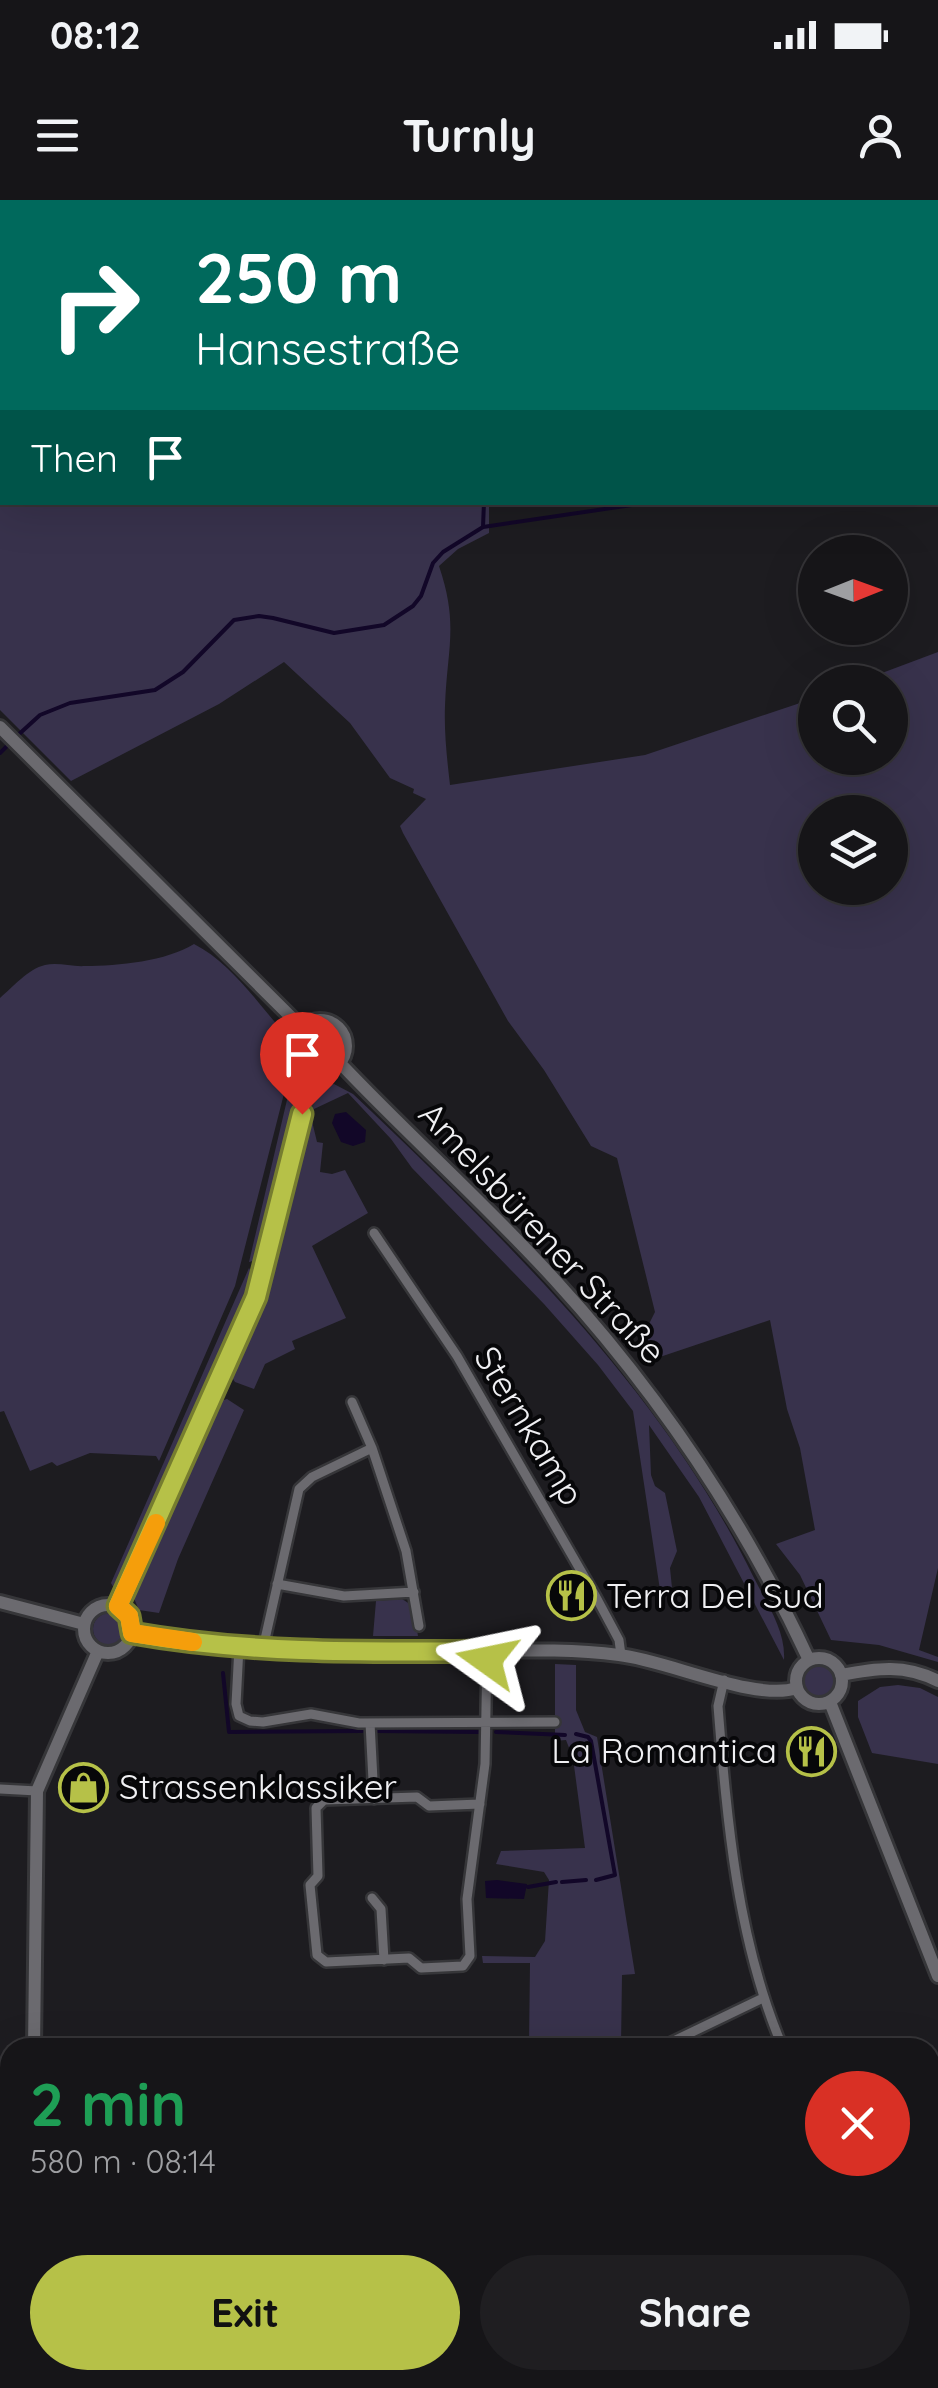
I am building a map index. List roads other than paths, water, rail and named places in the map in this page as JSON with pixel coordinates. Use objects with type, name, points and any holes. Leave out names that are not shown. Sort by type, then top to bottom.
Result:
[{"type":"street","points":[[3,730],[301,1027],[293,1044],[304,1067],[312,1072],[327,1072],[340,1063]]},
{"type":"street","name":"Amelsbürener Straße","points":[[301,1027],[319,1020],[338,1026],[346,1044],[340,1063],[525,1248],[628,1364],[727,1502],[808,1660]]},
{"type":"street","points":[[118,1606],[256,1297],[312,1072]]},
{"type":"street","name":"Sternkamp","points":[[374,1234],[457,1356],[615,1633],[621,1655]]},
{"type":"street","points":[[352,1402],[398,1524],[419,1626]]},
{"type":"street","points":[[263,1648],[304,1482],[372,1448]]},
{"type":"street","points":[[277,1584],[344,1596],[414,1592]]},
{"type":"street","points":[[0,1602],[84,1624]]},
{"type":"street","points":[[100,1606],[118,1606],[129,1616],[130,1641],[119,1651],[98,1651],[85,1638],[84,1624],[89,1613],[100,1606]]},
{"type":"street","points":[[132,1633],[240,1647],[621,1655],[660,1661],[776,1692],[796,1688]]},
{"type":"street","points":[[240,1647],[236,1704],[239,1716],[250,1721],[311,1714],[370,1723],[554,1722]]},
{"type":"street","points":[[34,2038],[37,1791],[98,1651]]},
{"type":"street","points":[[480,1804],[429,1806],[417,1798],[324,1800],[316,1808],[318,1876],[310,1885],[317,1955],[326,1962],[409,1958],[421,1968],[463,1966],[470,1956],[467,1899],[480,1804],[488,1722],[487,1651]]},
{"type":"street","points":[[808,1660],[833,1662],[842,1674],[841,1690],[830,1702],[813,1704],[796,1688],[798,1672],[808,1660]]},
{"type":"street","points":[[842,1674],[890,1667],[918,1672],[938,1681]]},
{"type":"street","points":[[724,1680],[718,1706],[733,1845],[763,1998],[779,2038]]},
{"type":"street","points":[[830,1702],[938,1976]]},
{"type":"street","points":[[370,1723],[374,1799]]},
{"type":"street","points":[[0,1789],[37,1791]]},
{"type":"street","points":[[372,1898],[381,1910],[384,1960]]},
{"type":"street","points":[[680,2038],[763,1998]]},
{"type":"waterway","points":[[483,527],[484,505]]},
{"type":"waterway","points":[[17,736],[40,715],[70,703],[155,690],[183,672],[234,620],[259,616],[334,633],[384,625],[413,606],[421,596],[433,563],[443,552],[483,527],[632,505]]},
{"type":"waterway","points":[[0,753],[10,743]]},
{"type":"waterway","points":[[223,1673],[229,1732],[362,1731]]},
{"type":"waterway","points":[[377,1731],[478,1732]]},
{"type":"waterway","points":[[496,1732],[565,1735]]},
{"type":"waterway","points":[[576,1734],[591,1741],[615,1875],[596,1880]]},
{"type":"waterway","points":[[562,1882],[586,1880]]},
{"type":"waterway","points":[[528,1887],[556,1882]]},
{"type":"place","name":"Terra Del Sud","points":[[571,1596]]},
{"type":"place","name":"La Romantica","points":[[812,1751]]},
{"type":"place","name":"Strassenklassiker","points":[[84,1787]]}]
